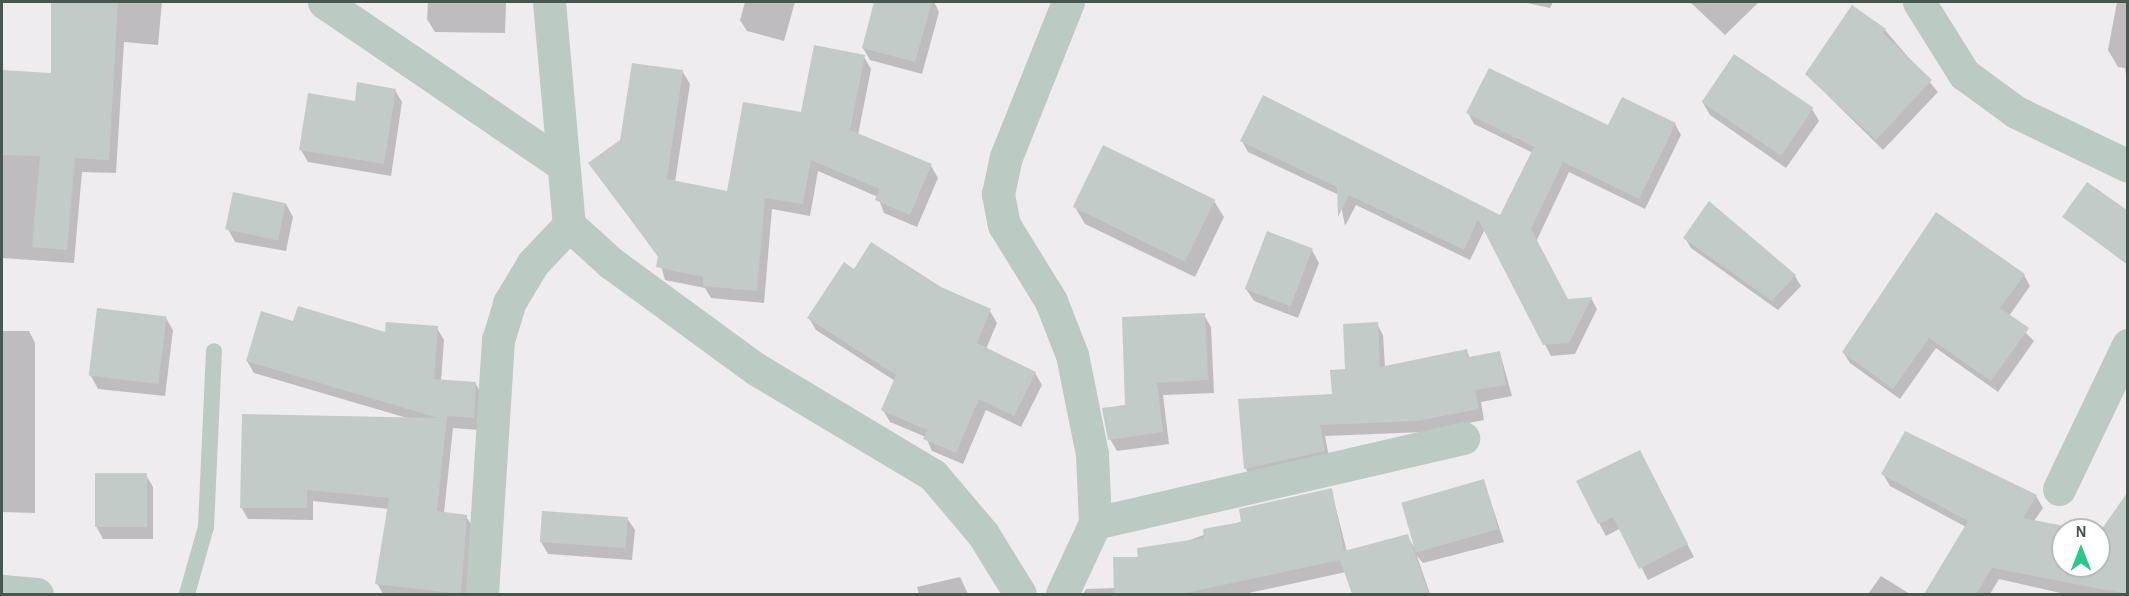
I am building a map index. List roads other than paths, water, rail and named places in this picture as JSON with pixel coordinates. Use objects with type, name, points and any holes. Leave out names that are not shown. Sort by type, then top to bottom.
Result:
[{"type":"street","points":[[324,2],[563,165]]},
{"type":"street","points":[[549,2],[569,225],[610,263],[756,369],[933,475],[982,534],[1020,594]]},
{"type":"street","points":[[1062,594],[1095,523],[1092,454],[1072,355],[1051,301],[1004,225],[998,194],[1006,157],[1068,2]]},
{"type":"street","points":[[1919,2],[1964,74],[2016,112],[2127,166]]},
{"type":"street","points":[[482,594],[498,340],[509,303],[533,263],[569,225]]},
{"type":"street","points":[[2058,489],[2127,345]]},
{"type":"street","points":[[1095,523],[1463,438]]},
{"type":"street","points":[[2,591],[37,594]]},
{"type":"lane","points":[[188,594],[206,527],[213,351]]}]
